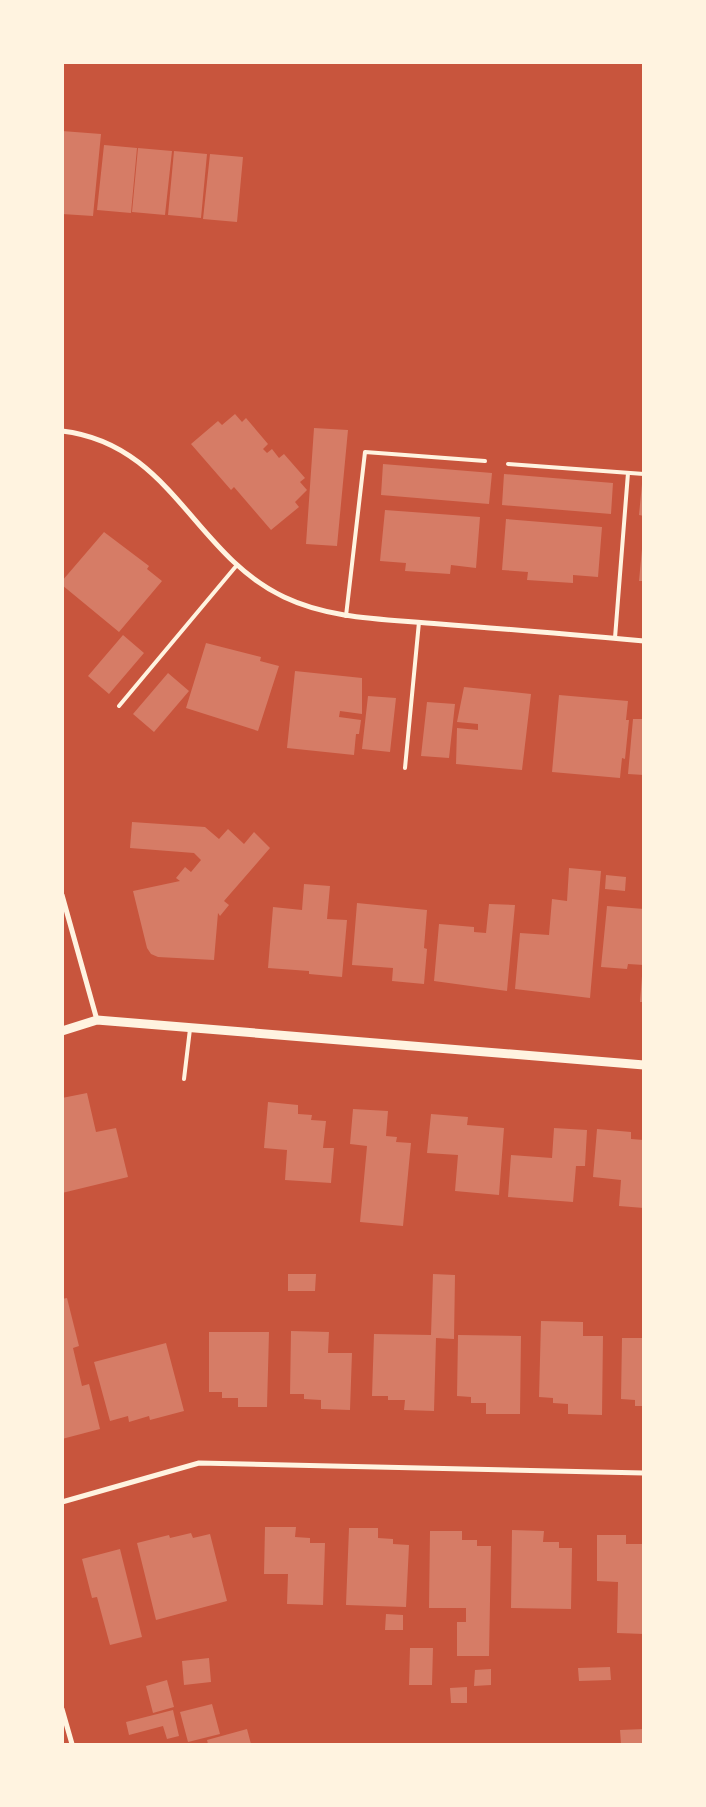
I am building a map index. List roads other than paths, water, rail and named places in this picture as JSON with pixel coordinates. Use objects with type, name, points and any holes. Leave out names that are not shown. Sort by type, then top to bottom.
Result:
[{"type":"street","points":[[62,431],[92,436],[106,441],[144,465],[237,565],[259,584],[286,598],[315,609],[346,616],[644,641]]},
{"type":"street","points":[[62,895],[97,1020]]},
{"type":"street","points":[[62,1031],[97,1020],[644,1065]]},
{"type":"street","points":[[62,1502],[199,1463],[644,1473]]},
{"type":"street","points":[[62,1709],[72,1744]]},
{"type":"lane","points":[[346,616],[365,452],[485,461]]},
{"type":"lane","points":[[508,464],[644,474]]},
{"type":"lane","points":[[615,638],[628,473]]},
{"type":"lane","points":[[119,706],[237,565]]},
{"type":"lane","points":[[405,768],[418,622]]},
{"type":"lane","points":[[62,923],[69,921]]},
{"type":"lane","points":[[184,1079],[190,1027]]}]
